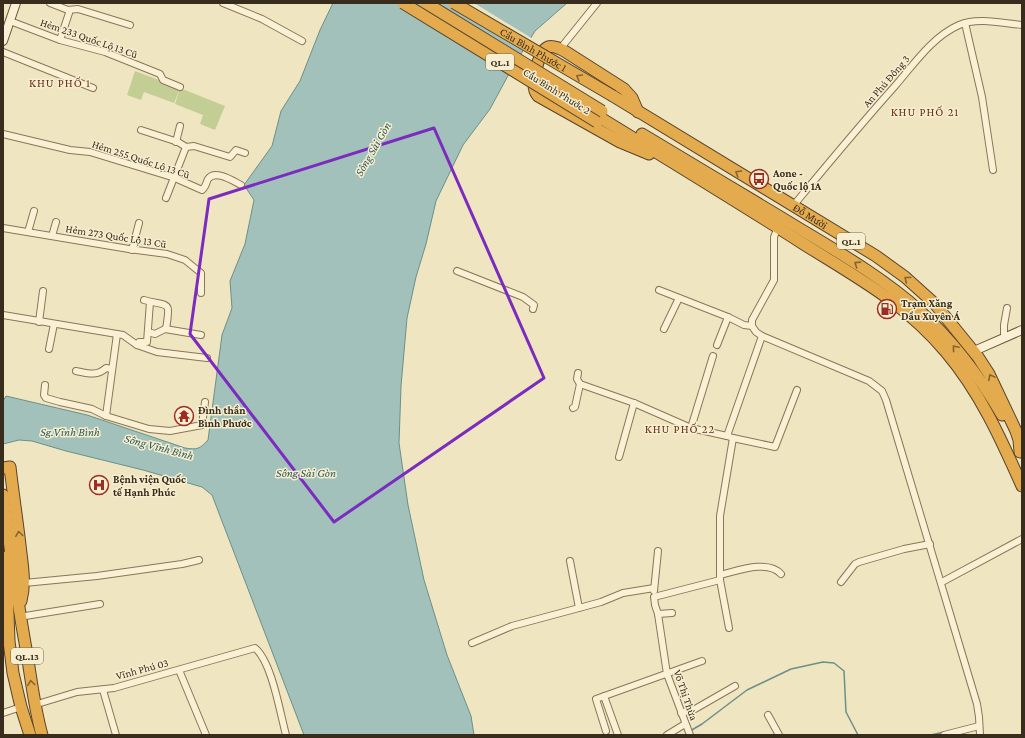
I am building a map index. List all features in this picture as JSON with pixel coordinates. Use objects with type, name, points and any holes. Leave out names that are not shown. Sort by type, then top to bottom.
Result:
[{"type":"highway","name":"Cầu Bình Phước 2","points":[[403,3],[599,116]]},
{"type":"highway","name":"Cầu Bình Phước 2","points":[[413,3],[599,116]]},
{"type":"highway","name":"Cầu Bình Phước 2","points":[[426,3],[599,116]]},
{"type":"highway","name":"Cầu Bình Phước 1","points":[[454,3],[613,96]]},
{"type":"highway","name":"QL.1","points":[[560,49],[551,47],[546,48],[540,56],[537,68],[535,92],[538,96],[620,142],[649,154]]},
{"type":"highway","points":[[560,49],[624,89],[632,98],[638,112]]},
{"type":"highway","name":"Đỗ Mười","points":[[613,96],[876,256],[905,277],[935,304],[974,351],[990,374],[1016,431],[1021,454]]},
{"type":"highway","name":"QL.1","points":[[599,116],[649,154],[750,216],[765,219]]},
{"type":"highway","name":"QL.1","points":[[599,116],[868,283],[894,301],[945,351],[976,393],[989,416],[1022,486]]},
{"type":"highway","name":"Đỗ Mười","points":[[599,116],[837,252],[878,278],[903,297],[936,327],[967,362],[994,402],[1021,454]]},
{"type":"highway","name":"QL.1","points":[[803,244],[808,250],[867,287],[897,309],[924,334],[957,371],[988,419],[1022,493]]},
{"type":"highway","points":[[3,468],[10,467],[20,539],[24,584],[19,612]]},
{"type":"highway","name":"QL.13","points":[[3,495],[10,577],[5,599],[11,657],[21,707],[30,735]]},
{"type":"highway","name":"QL.13","points":[[3,557],[19,612],[29,666],[34,705],[42,735]]},
{"type":"street","points":[[3,41],[16,3]]},
{"type":"street","points":[[50,3],[68,10],[78,9],[130,25]]},
{"type":"street","points":[[223,3],[262,19],[302,42]]},
{"type":"street","points":[[560,49],[597,3]]},
{"type":"street","points":[[60,40],[69,13]]},
{"type":"street","name":"Hẻm 233 Quốc Lộ 13 Cũ","points":[[10,21],[60,40],[112,54],[160,74],[163,80],[180,87]]},
{"type":"street","name":"An Phú Đông 3","points":[[793,206],[854,132],[939,37],[958,25],[976,21],[1022,25]]},
{"type":"street","points":[[965,23],[982,96],[993,170]]},
{"type":"street","points":[[3,52],[93,88]]},
{"type":"street","points":[[176,142],[180,126]]},
{"type":"street","points":[[141,130],[186,147],[194,146],[230,157],[236,150],[245,152]]},
{"type":"street","name":"Hẻm 255 Quốc Lộ 13 Cũ","points":[[3,134],[70,150],[90,152],[175,178],[202,190],[205,188],[209,178],[213,175],[221,176],[241,185]]},
{"type":"street","points":[[166,198],[186,147]]},
{"type":"street","points":[[28,232],[34,211]]},
{"type":"street","points":[[52,236],[56,222]]},
{"type":"street","points":[[132,250],[139,224]]},
{"type":"street","points":[[778,227],[774,237],[774,280],[752,320],[752,326],[756,332],[762,336],[869,381],[882,391],[942,582],[977,704],[980,735]]},
{"type":"street","name":"Hẻm 273 Quốc Lộ 13 Cũ","points":[[3,228],[132,250],[167,254],[185,260],[201,273],[200,293]]},
{"type":"street","points":[[457,271],[523,297],[534,306],[532,309]]},
{"type":"street","points":[[659,290],[728,317],[744,325],[752,326]]},
{"type":"street","points":[[39,322],[43,291]]},
{"type":"street","points":[[664,329],[679,298]]},
{"type":"street","points":[[137,345],[139,342],[147,342],[147,301],[163,303],[167,306],[169,311],[166,329]]},
{"type":"street","points":[[1004,337],[1004,325],[1007,308]]},
{"type":"street","points":[[3,315],[123,335],[137,345],[157,352],[207,358]]},
{"type":"street","points":[[717,345],[728,317]]},
{"type":"street","points":[[49,349],[54,324]]},
{"type":"street","points":[[148,332],[155,334],[166,329],[201,335]]},
{"type":"street","points":[[974,351],[1022,330]]},
{"type":"street","points":[[106,416],[117,334]]},
{"type":"street","points":[[728,628],[720,577],[720,516],[730,437],[762,336]]},
{"type":"street","points":[[691,428],[713,356]]},
{"type":"street","points":[[76,371],[93,375],[106,368],[112,369]]},
{"type":"street","points":[[578,373],[577,379],[580,384],[634,403],[691,428],[775,447],[798,390]]},
{"type":"street","points":[[573,408],[575,406],[580,384]]},
{"type":"street","points":[[46,385],[44,395],[46,398],[92,409],[106,416],[149,430],[170,431],[202,425],[206,402]]},
{"type":"street","points":[[619,457],[634,403]]},
{"type":"street","points":[[942,582],[1022,539]]},
{"type":"street","points":[[840,582],[855,564],[859,562],[904,549],[930,544]]},
{"type":"street","name":"Võ Thị Thừa","points":[[658,551],[654,588],[655,605],[658,614],[667,674],[690,735]]},
{"type":"street","points":[[24,584],[97,576],[182,564],[199,560]]},
{"type":"street","points":[[570,561],[579,608]]},
{"type":"street","points":[[654,597],[741,570],[765,566],[776,569],[781,574]]},
{"type":"street","points":[[472,643],[512,626],[601,602],[623,593],[654,588]]},
{"type":"street","points":[[19,612],[100,604]]},
{"type":"street","points":[[658,614],[672,613]]},
{"type":"street","name":"Vĩnh Phú 03","points":[[34,705],[77,692],[103,690],[255,648],[260,652],[270,673],[286,735]]},
{"type":"street","points":[[606,730],[596,700],[702,661]]},
{"type":"street","points":[[179,670],[206,735]]},
{"type":"street","points":[[681,713],[695,709],[735,686]]},
{"type":"street","points":[[103,690],[116,735]]},
{"type":"street","points":[[604,696],[618,735]]},
{"type":"street","points":[[3,713],[21,707]]},
{"type":"street","points":[[768,714],[779,735]]},
{"type":"street","points":[[667,735],[686,726]]},
{"type":"street","points":[[947,735],[979,726]]},
{"type":"highlighted area","points":[[434,128],[544,378],[334,522],[190,334],[209,199]]},
{"type":"green space","points":[[135,71],[180,88],[174,103],[144,92],[141,100],[127,95]]},
{"type":"green space","points":[[180,88],[225,106],[215,130],[200,124],[203,115],[175,104]]},
{"type":"water","name":"Sông Sài Gòn","points":[[333,3],[567,3],[535,31],[490,109],[463,145],[436,201],[407,318],[401,386],[399,443],[408,505],[424,580],[447,655],[471,716],[474,735],[304,735],[212,495],[202,487],[32,441],[19,440],[3,444],[3,401],[6,396],[87,415],[185,448],[198,448],[208,440],[222,335],[232,308],[230,281],[245,244],[254,200],[244,185],[272,146],[281,111],[300,81],[320,30]]},
{"type":"pier","points":[[459,3],[474,3],[533,39],[528,46]]},
{"type":"waterway","points":[[690,731],[702,724],[747,690],[791,669],[823,662],[834,663],[844,671],[846,712],[858,735]]},
{"type":"waterway","points":[[931,735],[944,732]]},
{"type":"place","name":"Aone - Quốc lộ 1A","points":[[759,179]]},
{"type":"place","name":"Trạm Xăng Dầu Xuyên Á","points":[[887,309]]},
{"type":"place","name":"Đình thần Bình Phước","points":[[184,416]]},
{"type":"place","name":"Bệnh viện Quốc tế Hạnh Phúc","points":[[99,485]]},
{"type":"district","name":"KHU PHỐ 1","points":[[60,83]]},
{"type":"district","name":"KHU PHỐ 21","points":[[925,112]]},
{"type":"district","name":"KHU PHỐ 22","points":[[680,429]]},
{"type":"water label","name":"Sg.Vĩnh Bình","points":[[70,432]]},
{"type":"water label","name":"Sông Vĩnh Bình","points":[[159,447]]}]
